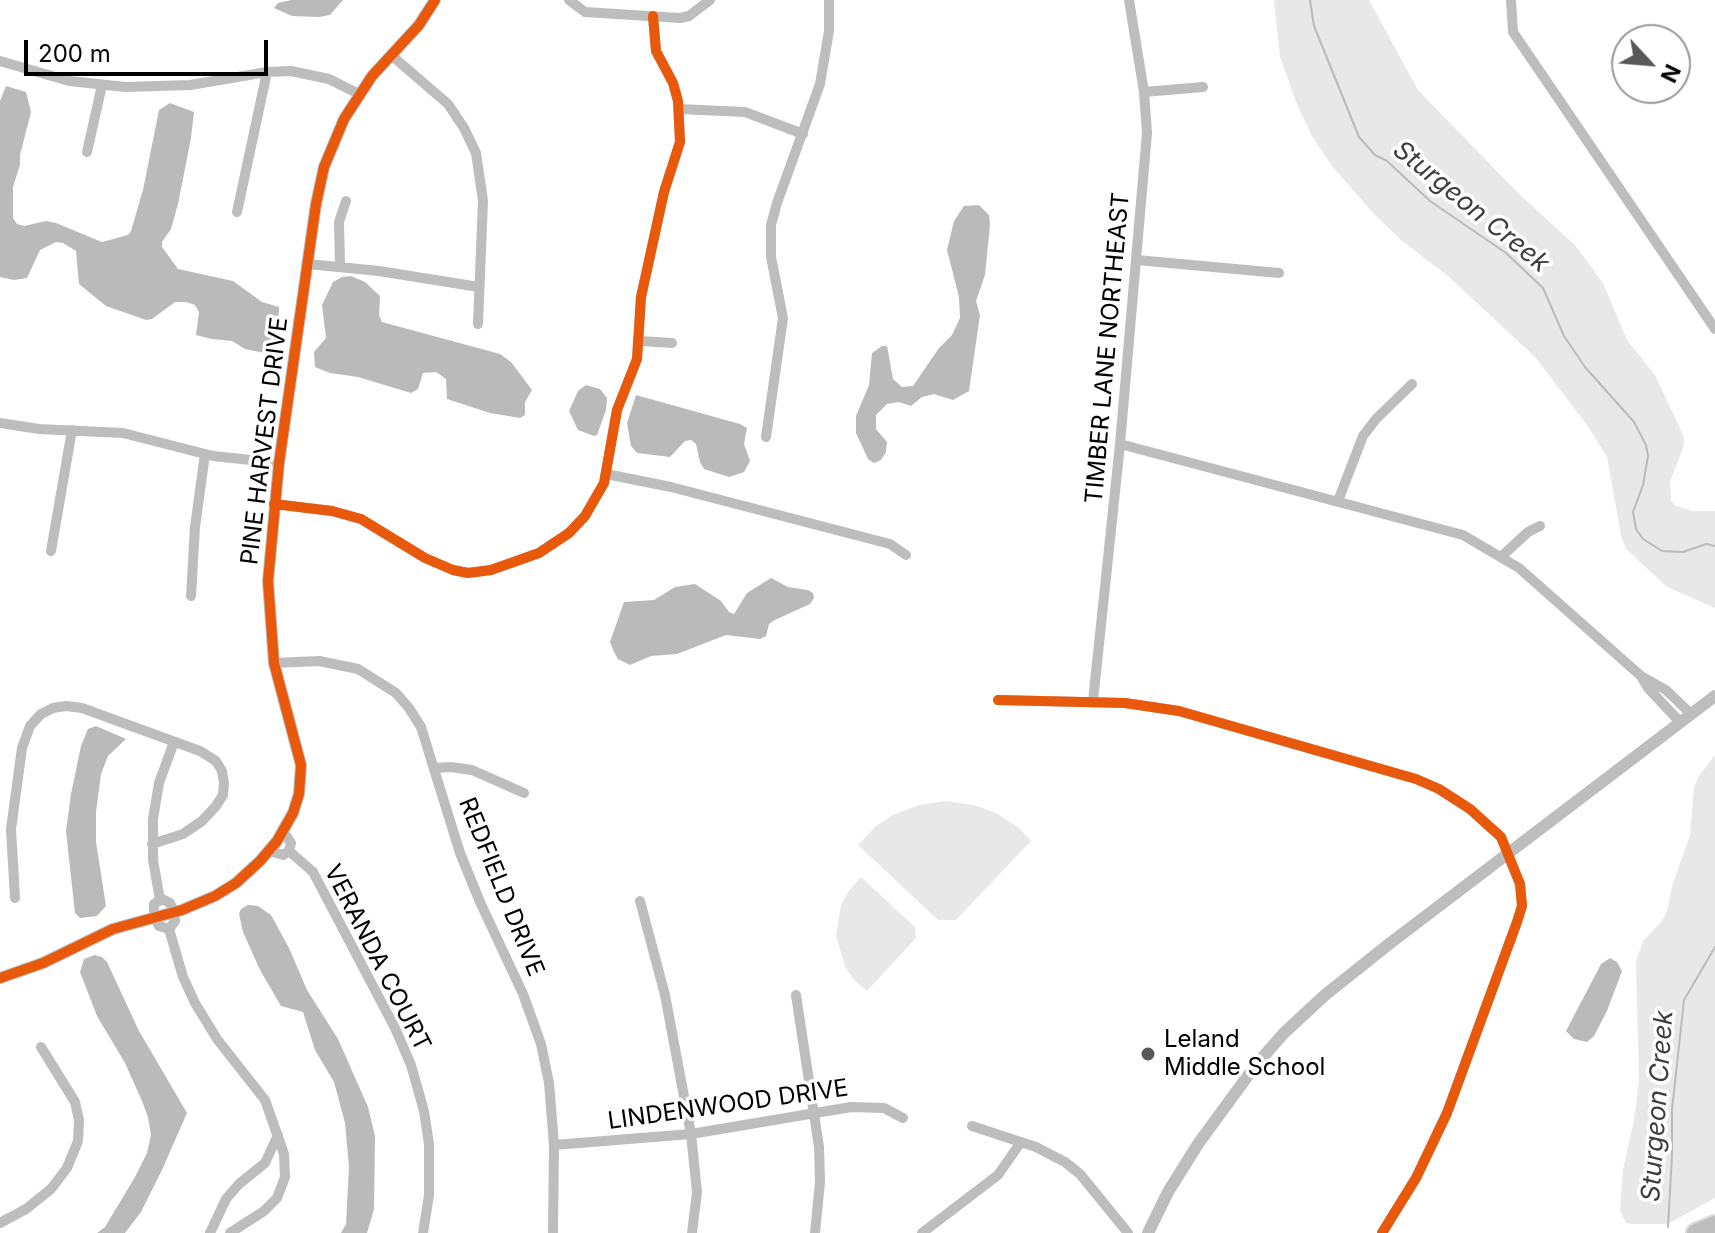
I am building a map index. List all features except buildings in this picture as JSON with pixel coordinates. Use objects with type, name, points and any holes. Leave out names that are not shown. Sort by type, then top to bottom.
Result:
[{"type":"highway","points":[[1696,1233],[1715,1225]]},
{"type":"street","name":"PINE HARVEST DRIVE","points":[[0,978],[43,963],[104,933],[205,901],[225,890],[253,869],[270,851],[297,804],[301,765],[274,663],[268,581],[279,463],[316,204],[324,167],[344,119],[359,94],[419,25],[435,0]]},
{"type":"street","points":[[569,0],[580,10],[591,13],[684,18],[710,0]]},
{"type":"street","points":[[766,437],[783,318],[771,257],[771,225],[823,70],[829,31],[829,0]]},
{"type":"street","name":"TIMBER LANE NORTHEAST","points":[[1093,701],[1120,444],[1147,133],[1144,92],[1129,0]]},
{"type":"street","points":[[1511,0],[1513,32],[1715,329]]},
{"type":"street","points":[[274,504],[332,511],[361,519],[435,562],[461,572],[475,573],[530,557],[559,541],[585,516],[606,474],[615,419],[635,367],[640,341],[641,297],[664,192],[679,151],[679,109],[673,83],[656,51],[653,16]]},
{"type":"street","points":[[391,55],[448,104],[473,144],[483,189],[478,324]]},
{"type":"street","points":[[0,61],[53,77],[102,85],[175,86],[267,72],[312,74],[337,82],[359,94]]},
{"type":"street","points":[[237,212],[267,72]]},
{"type":"street","points":[[87,152],[102,85]]},
{"type":"street","points":[[1144,92],[1203,87]]},
{"type":"street","points":[[679,109],[745,112],[803,134]]},
{"type":"street","points":[[340,266],[339,222],[346,201]]},
{"type":"street","points":[[1137,260],[1279,273]]},
{"type":"street","points":[[308,264],[479,287]]},
{"type":"street","points":[[640,341],[672,343]]},
{"type":"street","points":[[1338,501],[1363,436],[1412,384]]},
{"type":"street","points":[[0,423],[39,429],[135,435],[205,454],[279,463]]},
{"type":"street","points":[[51,551],[72,430]]},
{"type":"street","points":[[1120,444],[1463,535],[1502,556],[1543,588],[1641,676],[1666,690],[1691,714]]},
{"type":"street","points":[[191,596],[195,527],[205,454]]},
{"type":"street","points":[[606,474],[890,544],[906,555]]},
{"type":"street","points":[[1502,556],[1528,532],[1540,526]]},
{"type":"street","name":"REDFIELD DRIVE","points":[[274,663],[330,662],[348,666],[377,679],[404,701],[416,718],[460,853],[536,1027],[549,1083],[554,1145],[553,1233]]},
{"type":"street","points":[[1641,676],[1648,688],[1680,722]]},
{"type":"street","points":[[1148,1233],[1168,1192],[1205,1132],[1284,1033],[1346,978],[1715,696]]},
{"type":"street","points":[[998,700],[1093,701],[1179,711],[1416,779],[1439,789],[1490,825],[1509,852],[1522,893],[1517,922],[1447,1113],[1416,1178],[1382,1233]]},
{"type":"street","points":[[15,898],[11,859],[14,796],[23,741],[35,720],[53,708],[74,706],[212,757],[222,771],[224,789],[216,806],[194,827],[174,839],[152,844]]},
{"type":"street","points":[[160,900],[152,844],[156,793],[174,742]]},
{"type":"street","points":[[434,768],[472,770],[524,793]]},
{"type":"street","name":"VERANDA COURT","points":[[283,831],[290,839],[289,851]]},
{"type":"street","name":"VERANDA COURT","points":[[270,851],[283,855],[289,851]]},
{"type":"street","name":"VERANDA COURT","points":[[289,851],[313,872],[395,1028],[411,1065],[424,1111],[429,1144],[429,1195],[423,1233]]},
{"type":"street","points":[[160,900],[170,903],[174,912],[174,924],[169,929]]},
{"type":"street","points":[[160,900],[153,907],[154,917],[159,926],[169,929]]},
{"type":"street","points":[[640,901],[665,995],[691,1134],[697,1192],[692,1233]]},
{"type":"street","points":[[169,929],[183,977],[201,1014],[265,1100],[285,1164],[281,1191],[268,1208],[230,1233]]},
{"type":"street","points":[[796,995],[815,1112],[820,1174],[815,1233]]},
{"type":"street","points":[[0,1223],[26,1209],[51,1189],[67,1168],[78,1141],[79,1120],[75,1102],[41,1047]]},
{"type":"street","name":"LINDENWOOD DRIVE","points":[[554,1145],[691,1134],[838,1108],[876,1107],[891,1110],[903,1118]]},
{"type":"street","points":[[972,1126],[1021,1142],[1065,1162],[1080,1174],[1121,1231]]},
{"type":"street","points":[[210,1233],[226,1199],[239,1184],[261,1168],[278,1135]]},
{"type":"street","points":[[922,1233],[998,1175],[1021,1142]]},
{"type":"shaded area","points":[[343,0],[330,15],[319,17],[292,16],[274,8],[278,3]]},
{"type":"shaded area","points":[[1274,0],[1369,0],[1418,90],[1519,194],[1575,245],[1603,283],[1627,340],[1655,375],[1684,437],[1670,482],[1671,501],[1676,506],[1693,511],[1715,511],[1715,608],[1667,587],[1626,549],[1607,457],[1587,425],[1535,357],[1448,276],[1402,241],[1332,166],[1298,107],[1280,57]]},
{"type":"shaded area","points":[[6,86],[26,92],[31,112],[13,187],[13,218],[17,224],[24,226],[46,221],[56,223],[102,242],[128,235],[131,231],[143,190],[159,110],[170,103],[194,112],[178,204],[162,247],[178,269],[233,281],[262,302],[279,307],[278,332],[269,354],[245,349],[232,341],[196,335],[199,312],[195,305],[186,302],[175,302],[146,320],[106,306],[79,284],[76,251],[63,243],[56,242],[40,250],[27,278],[14,280],[0,277],[0,101]]},
{"type":"shaded area","points":[[979,205],[989,215],[990,225],[985,275],[976,301],[980,315],[969,391],[953,400],[934,394],[922,397],[911,406],[899,402],[887,404],[876,415],[876,429],[887,442],[886,452],[881,460],[874,463],[868,459],[856,433],[856,416],[869,385],[872,353],[887,346],[893,379],[902,387],[913,386],[939,348],[952,335],[960,318],[959,297],[947,250],[954,221],[964,206]]},
{"type":"shaded area","points":[[351,276],[365,282],[380,296],[379,315],[382,322],[500,354],[511,362],[532,390],[525,402],[525,415],[520,418],[490,413],[447,399],[446,379],[436,372],[423,373],[418,389],[411,393],[315,367],[314,352],[326,338],[322,305],[333,282]]},
{"type":"shaded area","points":[[586,385],[600,389],[607,398],[606,410],[594,436],[578,430],[569,411],[578,391]]},
{"type":"shaded area","points":[[636,395],[747,428],[744,444],[750,461],[744,472],[729,477],[704,469],[696,444],[691,440],[685,441],[670,457],[637,453],[631,446],[627,423]]},
{"type":"shaded area","points":[[771,578],[788,587],[808,590],[814,598],[810,604],[769,624],[766,636],[760,639],[726,635],[677,654],[651,656],[630,665],[618,659],[614,652],[610,642],[624,602],[654,600],[675,587],[695,584],[734,614],[747,593]]},
{"type":"shaded area","points":[[96,726],[126,739],[108,756],[101,774],[96,812],[96,842],[106,906],[97,916],[80,918],[75,913],[66,831],[81,746],[88,729]]},
{"type":"shaded area","points":[[1715,755],[1715,1198],[1668,1224],[1631,1224],[1626,1223],[1620,1211],[1623,1169],[1639,1081],[1636,961],[1643,941],[1667,911],[1672,886],[1690,835],[1694,787]]},
{"type":"shaded area","points":[[946,801],[974,805],[996,813],[1018,827],[1031,841],[956,920],[938,920],[858,845],[875,827],[893,815],[919,805]]},
{"type":"shaded area","points":[[861,877],[915,927],[916,938],[867,991],[854,980],[845,966],[836,936],[841,905]]},
{"type":"shaded area","points":[[248,905],[258,906],[271,915],[307,990],[338,1039],[368,1107],[375,1136],[374,1209],[367,1233],[341,1233],[346,1224],[349,1167],[345,1123],[334,1082],[315,1050],[303,1012],[281,1006],[260,970],[243,932],[239,914]]},
{"type":"shaded area","points":[[95,955],[107,962],[139,1031],[187,1113],[141,1212],[125,1233],[97,1233],[105,1227],[135,1177],[147,1153],[151,1135],[142,1101],[125,1063],[97,1016],[80,972],[84,959]]},
{"type":"shaded area","points":[[1610,958],[1617,962],[1622,971],[1607,1011],[1594,1036],[1587,1042],[1574,1039],[1566,1031],[1601,964]]},
{"type":"waterway","name":"Sturgeon Creek","points":[[1310,0],[1314,26],[1359,137],[1375,155],[1387,161],[1430,201],[1506,253],[1543,288],[1564,336],[1585,367],[1634,422],[1648,456],[1643,485],[1633,512],[1636,529],[1643,539],[1662,551],[1683,552],[1706,544],[1715,546]]},
{"type":"waterway","name":"Sturgeon Creek","points":[[1668,1227],[1672,1110],[1684,1000],[1715,947]]},
{"type":"cycle path","points":[[0,978],[43,963],[113,929],[182,910],[215,896],[236,883],[260,861],[277,841],[293,813],[299,794],[301,765],[274,663],[268,581],[279,463],[316,204],[324,167],[344,119],[372,76],[419,25],[435,0]]},
{"type":"cycle path","points":[[274,504],[332,511],[361,519],[425,558],[468,573],[491,570],[539,553],[569,533],[585,516],[604,483],[617,410],[637,359],[641,297],[664,192],[680,142],[678,101],[673,83],[656,51],[653,16]]},
{"type":"cycle path","points":[[998,700],[1125,703],[1179,711],[1416,779],[1439,789],[1470,809],[1501,837],[1520,884],[1522,906],[1447,1113],[1416,1178],[1382,1233]]},
{"type":"place","name":"Leland Middle School","points":[[1148,1054]]}]
